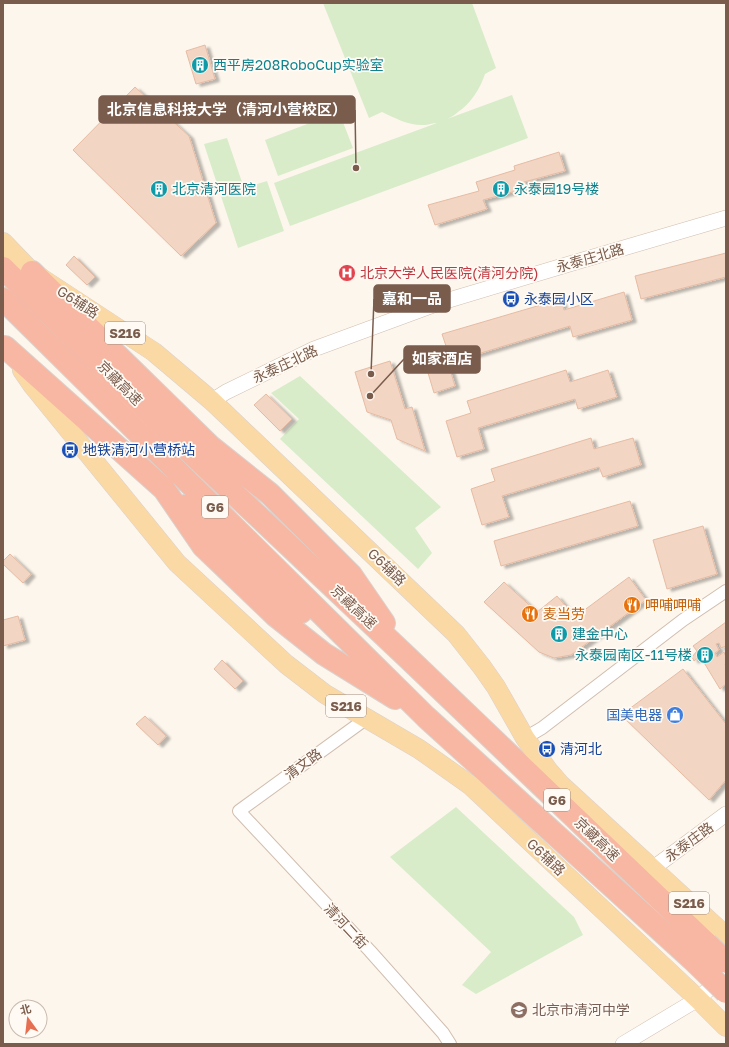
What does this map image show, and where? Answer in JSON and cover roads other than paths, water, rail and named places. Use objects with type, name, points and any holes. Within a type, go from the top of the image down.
[{"type":"highway","name":"京藏高速","points":[[3,268],[172,436],[407,657],[717,940]]},
{"type":"highway","points":[[32,272],[211,446],[270,494],[351,575],[407,657]]},
{"type":"highway","name":"京藏高速","points":[[3,299],[426,716],[691,958],[726,992]]},
{"type":"highway","points":[[4,346],[164,489],[206,524],[298,610],[354,646]]},
{"type":"highway","points":[[164,489],[203,546],[276,616],[324,654],[426,716]]},
{"type":"highway","name":"G6","points":[[717,940],[726,962]]},
{"type":"main road","name":"G6辅路","points":[[3,242],[32,272],[154,352],[212,401],[456,634],[482,666],[496,687],[525,738],[561,786],[652,869],[717,940]]},
{"type":"main road","name":"G6辅路","points":[[4,346],[33,386],[177,563],[286,664],[325,694],[419,749],[470,785],[726,1027]]},
{"type":"street","name":"永泰庄北路","points":[[212,401],[226,392],[314,349],[439,303],[726,218]]},
{"type":"street","points":[[525,738],[542,728],[683,620],[726,591]]},
{"type":"street","name":"清文路","points":[[239,811],[367,718]]},
{"type":"street","name":"清河二街","points":[[239,811],[370,951],[443,1033],[450,1044]]},
{"type":"street","name":"永泰庄路","points":[[652,869],[726,814]]},
{"type":"street","points":[[697,999],[726,957]]},
{"type":"street","points":[[623,1044],[697,999],[726,973]]},
{"type":"street","points":[[636,1044],[726,977]]},
{"type":"place","name":"西平房208RoboCup实验室","points":[[200,65]]},
{"type":"place","name":"北京信息科技大学（清河小营校区）","points":[[356,168]]},
{"type":"place","name":"北京清河医院","points":[[159,189]]},
{"type":"place","name":"永泰园19号楼","points":[[501,189]]},
{"type":"place","name":"北京大学人民医院(清河分院)","points":[[347,273]]},
{"type":"place","name":"永泰园小区","points":[[511,299]]},
{"type":"place","name":"嘉和一品","points":[[371,374]]},
{"type":"place","name":"如家酒店","points":[[370,396]]},
{"type":"place","name":"地铁清河小营桥站","points":[[70,450]]},
{"type":"place","name":"呷哺呷哺","points":[[632,605]]},
{"type":"place","name":"麦当劳","points":[[530,614]]},
{"type":"place","name":"建金中心","points":[[559,634]]},
{"type":"place","name":"永泰园南区-11号楼","points":[[705,655]]},
{"type":"place","name":"国美电器","points":[[675,715]]},
{"type":"place","name":"清河北","points":[[547,749]]},
{"type":"place","name":"北京市清河中学","points":[[519,1010]]}]
